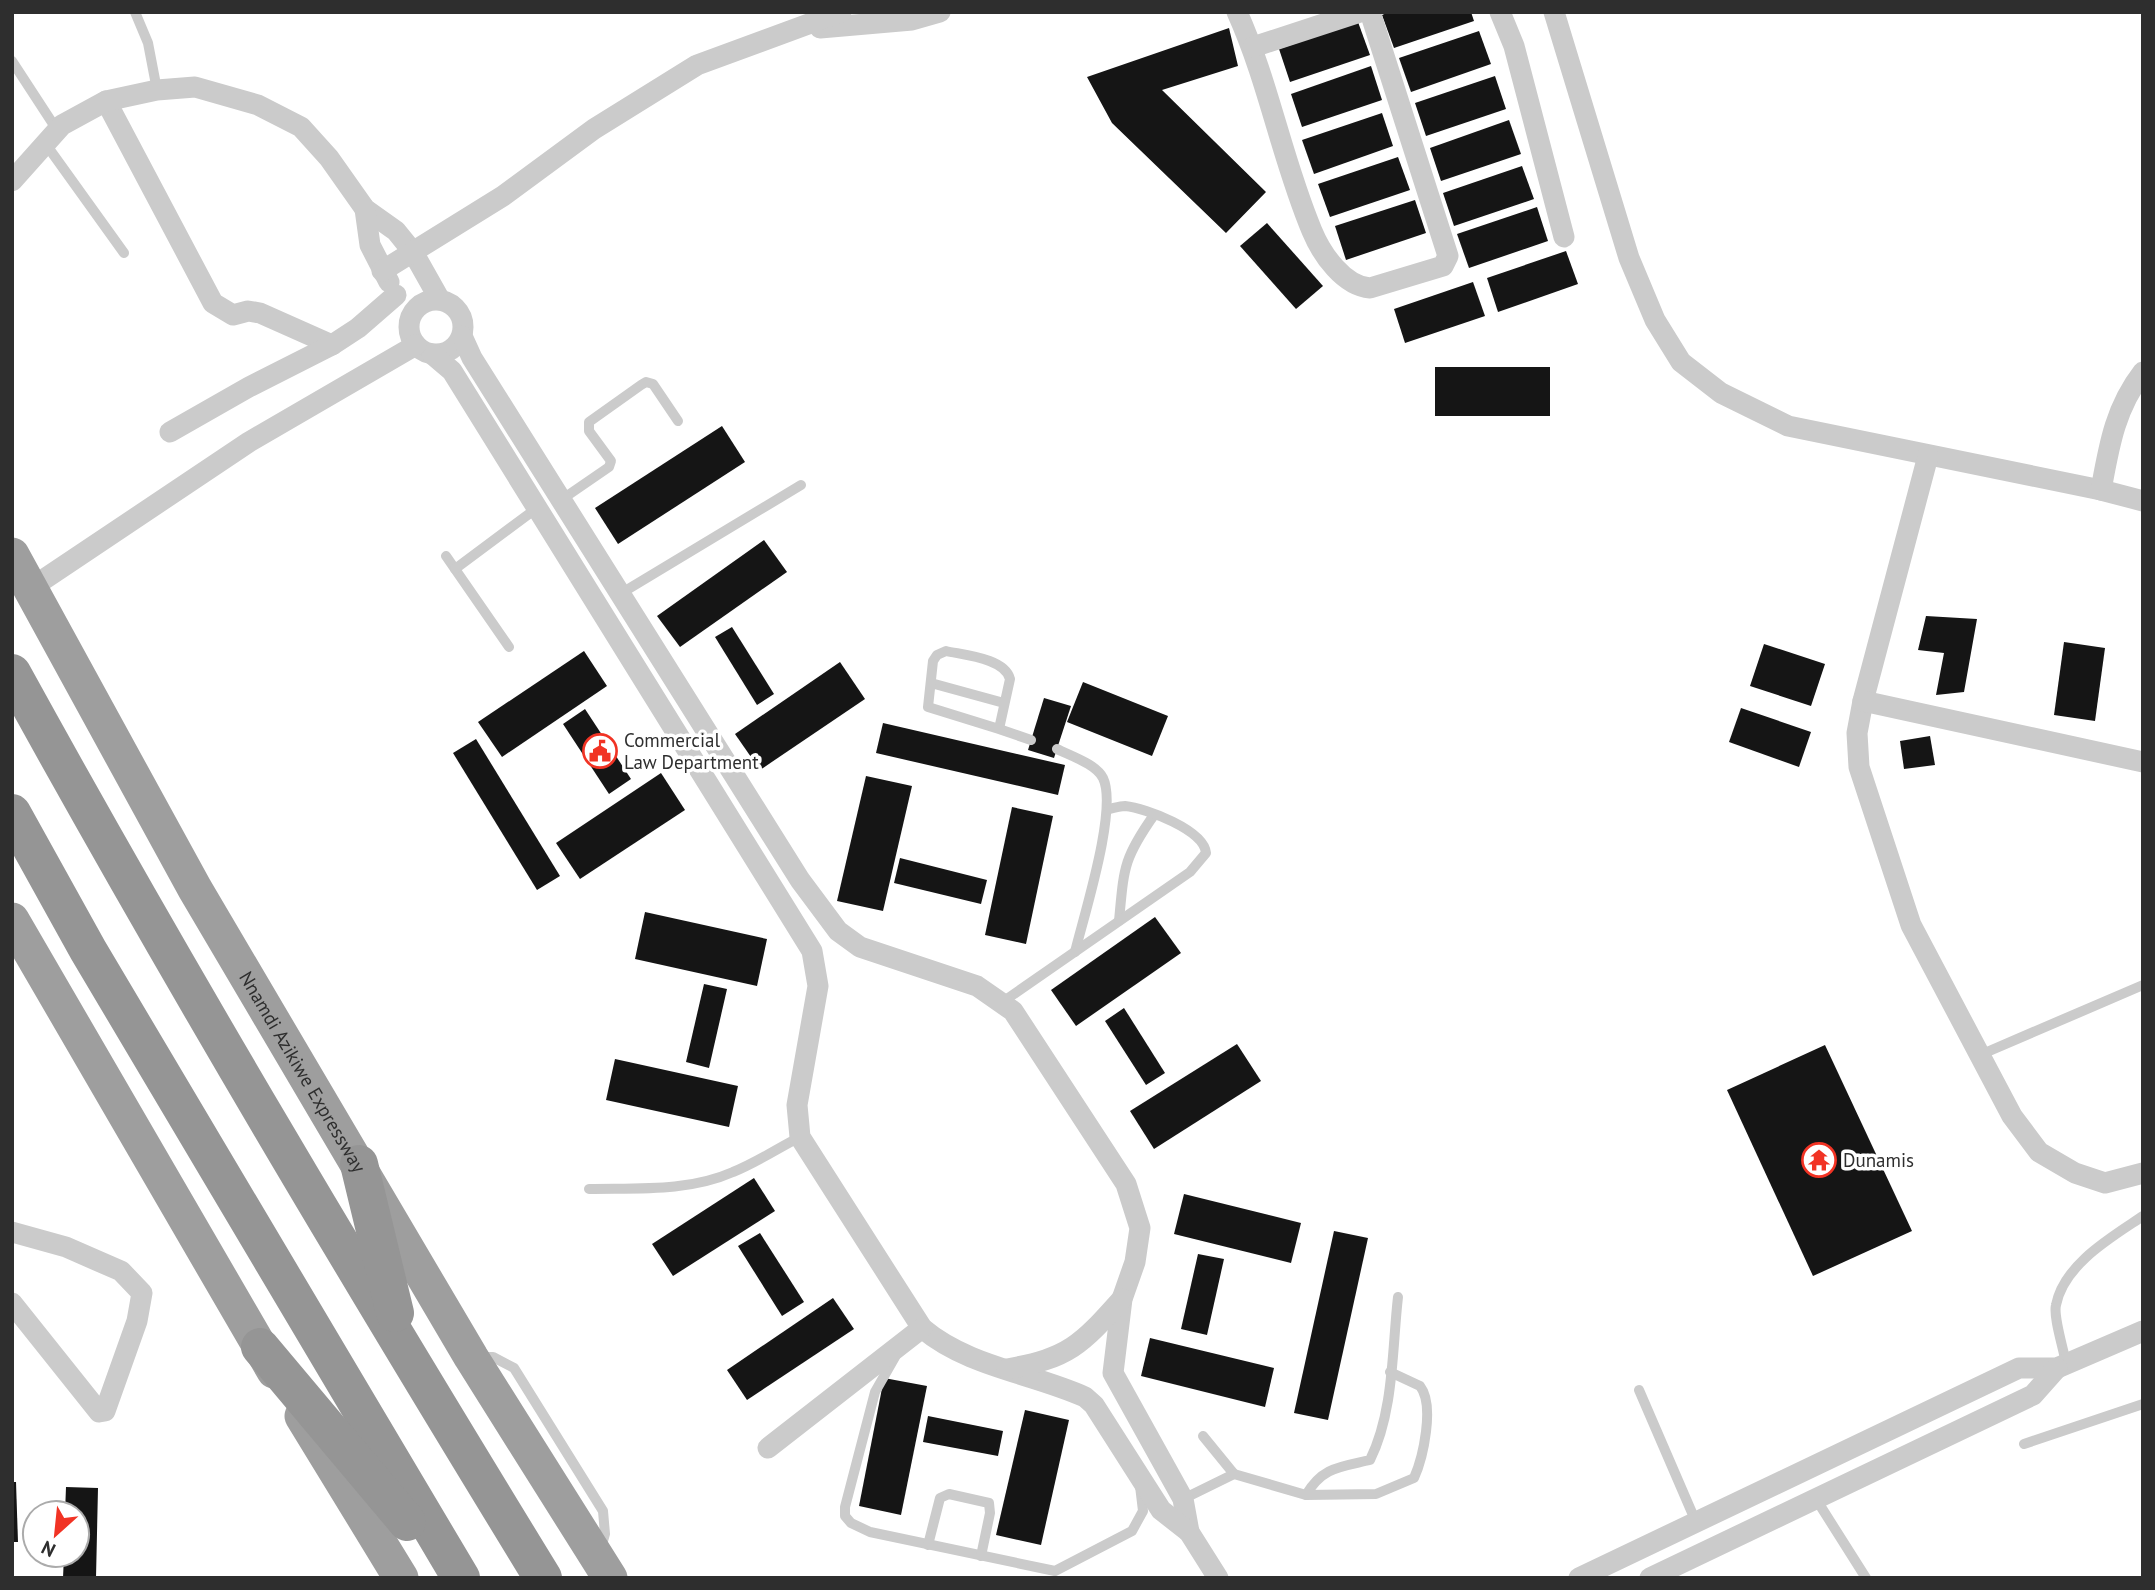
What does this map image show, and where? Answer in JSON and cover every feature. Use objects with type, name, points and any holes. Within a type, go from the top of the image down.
[{"type":"highway","name":"Nnamdi Azikiwe Expressway","points":[[12,555],[195,889],[471,1357],[604,1568]]},
{"type":"highway","points":[[12,673],[149,921],[405,1353],[543,1578]]},
{"type":"highway","points":[[12,813],[88,950],[461,1578]]},
{"type":"highway","points":[[12,920],[394,1575]]},
{"type":"highway","points":[[359,1164],[405,1353]]},
{"type":"highway","points":[[260,1347],[454,1578]]},
{"type":"street","points":[[382,271],[503,196],[594,129],[697,65],[797,31],[841,12]]},
{"type":"street","points":[[797,31],[912,20],[940,12]]},
{"type":"street","points":[[1237,12],[1253,47],[1312,233],[1347,281],[1359,287],[1370,288],[1443,266],[1448,256],[1370,12]]},
{"type":"street","points":[[1253,47],[1360,12]]},
{"type":"street","points":[[1500,12],[1514,46],[1564,237]]},
{"type":"street","points":[[1554,12],[1629,258],[1655,320],[1681,362],[1721,393],[1788,426],[2143,500]]},
{"type":"street","points":[[12,181],[51,136],[106,101],[157,90],[195,87],[258,105],[301,127],[329,158],[365,209],[396,231],[412,252],[440,300]]},
{"type":"street","points":[[106,101],[213,303],[233,315],[248,311],[260,313],[332,345]]},
{"type":"street","points":[[365,209],[370,246],[410,318],[411,336],[452,372],[812,951],[818,986],[800,1079],[797,1105],[800,1137],[922,1328],[945,1345],[1002,1370],[1084,1397],[1094,1405],[1161,1510],[1189,1532],[1218,1578]]},
{"type":"street","points":[[170,432],[332,345],[358,328],[396,295]]},
{"type":"street","points":[[410,318],[422,303],[440,300],[450,302],[462,317],[463,336],[472,358],[800,880],[838,931],[860,947],[977,986],[1013,1011],[1126,1184],[1140,1228],[1135,1262],[1122,1299],[1113,1373],[1183,1499],[1189,1532]]},
{"type":"street","points":[[30,588],[249,442],[424,349],[450,350],[463,336]]},
{"type":"street","points":[[452,372],[472,358]]},
{"type":"street","points":[[2101,490],[2112,427],[2129,391],[2143,372]]},
{"type":"street","points":[[1928,456],[1863,701],[1857,733],[1859,767],[1881,841],[1911,925],[2012,1116],[2039,1152],[2075,1173],[2105,1183],[2141,1179]]},
{"type":"street","points":[[1863,701],[2143,762]]},
{"type":"street","points":[[12,1232],[66,1247],[121,1271],[142,1293],[138,1321],[109,1406],[100,1412],[12,1303]]},
{"type":"street","points":[[1002,1370],[1049,1362],[1088,1338],[1122,1299]]},
{"type":"street","points":[[768,1448],[922,1328]]},
{"type":"street","points":[[1579,1578],[2019,1368],[2061,1366],[2143,1331]]},
{"type":"street","points":[[1650,1578],[2033,1395],[2061,1366]]},
{"type":"street","points":[[1870,1439],[1882,1466]]},
{"type":"lane","points":[[135,12],[148,43],[157,90]]},
{"type":"lane","points":[[12,61],[51,136],[124,253]]},
{"type":"lane","points":[[561,500],[609,467],[611,461],[589,431],[589,422],[646,382],[653,384],[678,421]]},
{"type":"lane","points":[[620,594],[801,485]]},
{"type":"lane","points":[[455,569],[537,508]]},
{"type":"lane","points":[[446,556],[509,647]]},
{"type":"lane","points":[[999,729],[1008,672],[1001,666],[946,650],[937,655],[930,683],[928,706],[932,710],[1031,740]]},
{"type":"lane","points":[[930,683],[1004,703]]},
{"type":"lane","points":[[1057,750],[1093,768],[1102,777],[1109,809],[1075,952]]},
{"type":"lane","points":[[1001,1003],[1190,872],[1206,853],[1202,842],[1187,830],[1154,814],[1123,806],[1109,809]]},
{"type":"lane","points":[[1119,921],[1125,863],[1131,847],[1154,814]]},
{"type":"lane","points":[[1980,1055],[2143,985]]},
{"type":"lane","points":[[589,1189],[681,1186],[709,1181],[735,1172],[800,1137]]},
{"type":"lane","points":[[2061,1366],[2055,1306],[2071,1275],[2091,1251],[2143,1216]]},
{"type":"lane","points":[[1306,1495],[1316,1478],[1323,1473],[1370,1460],[1386,1404],[1398,1297]]},
{"type":"lane","points":[[904,1342],[874,1392],[845,1516],[851,1523],[870,1532],[1055,1571],[1124,1538],[1132,1531],[1143,1511],[1138,1473]]},
{"type":"lane","points":[[1203,1436],[1234,1474],[1306,1495],[1376,1494],[1414,1478],[1421,1462],[1428,1404],[1420,1386],[1390,1372]]},
{"type":"lane","points":[[1639,1390],[1696,1522]]},
{"type":"lane","points":[[2024,1444],[2143,1404]]},
{"type":"lane","points":[[1161,1510],[1234,1474]]},
{"type":"lane","points":[[928,1545],[940,1499],[949,1493],[989,1503],[991,1508],[981,1556]]},
{"type":"lane","points":[[1815,1499],[1866,1578]]},
{"type":"building","points":[[1389,12],[1471,12],[1474,21],[1394,48],[1382,15]]},
{"type":"building","points":[[1358,22],[1370,55],[1290,82],[1279,49]]},
{"type":"building","points":[[1229,28],[1238,66],[1162,90],[1266,192],[1226,233],[1112,123],[1087,77]]},
{"type":"building","points":[[1479,31],[1491,64],[1411,92],[1399,58]]},
{"type":"building","points":[[1371,66],[1382,100],[1302,127],[1291,94]]},
{"type":"building","points":[[1495,76],[1506,109],[1426,136],[1415,103]]},
{"type":"building","points":[[1382,113],[1393,146],[1314,174],[1302,140]]},
{"type":"building","points":[[1509,120],[1521,154],[1441,181],[1430,148]]},
{"type":"building","points":[[1398,157],[1410,190],[1330,217],[1318,184]]},
{"type":"building","points":[[1522,166],[1534,199],[1454,226],[1443,193]]},
{"type":"building","points":[[1415,200],[1426,233],[1346,260],[1335,226]]},
{"type":"building","points":[[1537,207],[1548,241],[1469,268],[1457,234]]},
{"type":"building","points":[[1267,223],[1323,286],[1296,309],[1240,246]]},
{"type":"building","points":[[1566,251],[1578,284],[1498,312],[1487,278]]},
{"type":"building","points":[[1473,282],[1485,316],[1405,343],[1394,309]]},
{"type":"building","points":[[1435,367],[1550,367],[1550,416],[1435,416]]},
{"type":"building","points":[[722,426],[745,462],[618,544],[595,508]]},
{"type":"building","points":[[764,540],[787,572],[680,647],[657,616]]},
{"type":"building","points":[[1926,616],[1977,619],[1964,692],[1936,695],[1944,653],[1918,650]]},
{"type":"building","points":[[732,627],[774,694],[757,705],[715,637]]},
{"type":"building","points":[[2064,642],[2105,648],[2095,721],[2054,715]]},
{"type":"building","points":[[1764,644],[1825,664],[1811,706],[1750,686]]},
{"type":"building","points":[[584,651],[607,686],[502,757],[478,722]]},
{"type":"building","points":[[840,662],[865,699],[760,770],[735,734]]},
{"type":"building","points":[[1083,682],[1168,716],[1152,756],[1067,722]]},
{"type":"building","points":[[1044,698],[1071,706],[1054,758],[1028,750]]},
{"type":"building","points":[[1741,708],[1811,732],[1799,767],[1729,742]]},
{"type":"building","points":[[585,709],[631,779],[609,794],[563,724]]},
{"type":"building","points":[[883,723],[1065,765],[1058,795],[876,753]]},
{"type":"building","points":[[1930,736],[1935,765],[1904,769],[1900,741]]},
{"type":"building","points":[[476,739],[560,876],[537,890],[453,753]]},
{"type":"building","points":[[661,773],[685,810],[580,879],[556,843]]},
{"type":"building","points":[[866,776],[912,786],[883,911],[837,901]]},
{"type":"building","points":[[1012,807],[1053,816],[1026,944],[985,935]]},
{"type":"building","points":[[900,858],[987,880],[981,904],[894,883]]},
{"type":"building","points":[[645,912],[767,939],[757,986],[635,959]]},
{"type":"building","points":[[1155,917],[1181,953],[1076,1026],[1051,990]]},
{"type":"building","points":[[704,984],[727,989],[709,1068],[686,1062]]},
{"type":"building","points":[[1124,1008],[1165,1073],[1146,1085],[1105,1021]]},
{"type":"building","points":[[1237,1044],[1261,1081],[1154,1149],[1130,1111]]},
{"type":"building","name":"Dunamis","points":[[1825,1045],[1912,1231],[1813,1276],[1727,1090]]},
{"type":"building","points":[[615,1059],[738,1086],[729,1127],[606,1100]]},
{"type":"building","points":[[754,1178],[775,1211],[673,1276],[652,1244]]},
{"type":"building","points":[[1184,1194],[1301,1223],[1291,1263],[1174,1234]]},
{"type":"building","points":[[1334,1231],[1368,1238],[1328,1420],[1294,1413]]},
{"type":"building","points":[[760,1233],[804,1302],[782,1316],[738,1246]]},
{"type":"building","points":[[1198,1254],[1224,1259],[1207,1335],[1181,1329]]},
{"type":"building","points":[[833,1298],[854,1329],[747,1400],[727,1370]]},
{"type":"building","points":[[1150,1338],[1274,1368],[1265,1407],[1141,1376]]},
{"type":"building","points":[[884,1378],[927,1386],[901,1515],[859,1506]]},
{"type":"building","points":[[1025,1410],[1069,1420],[1041,1545],[996,1535]]},
{"type":"building","points":[[928,1416],[1003,1431],[998,1456],[923,1442]]},
{"type":"building","points":[[12,1482],[16,1482],[18,1542],[12,1542]]},
{"type":"building","points":[[66,1487],[98,1488],[96,1578],[63,1578],[63,1569],[91,1569],[91,1499],[66,1499]]},
{"type":"place","name":"Commercial Law Department","points":[[600,751]]},
{"type":"place","name":"Dunamis","points":[[1819,1160]]}]
